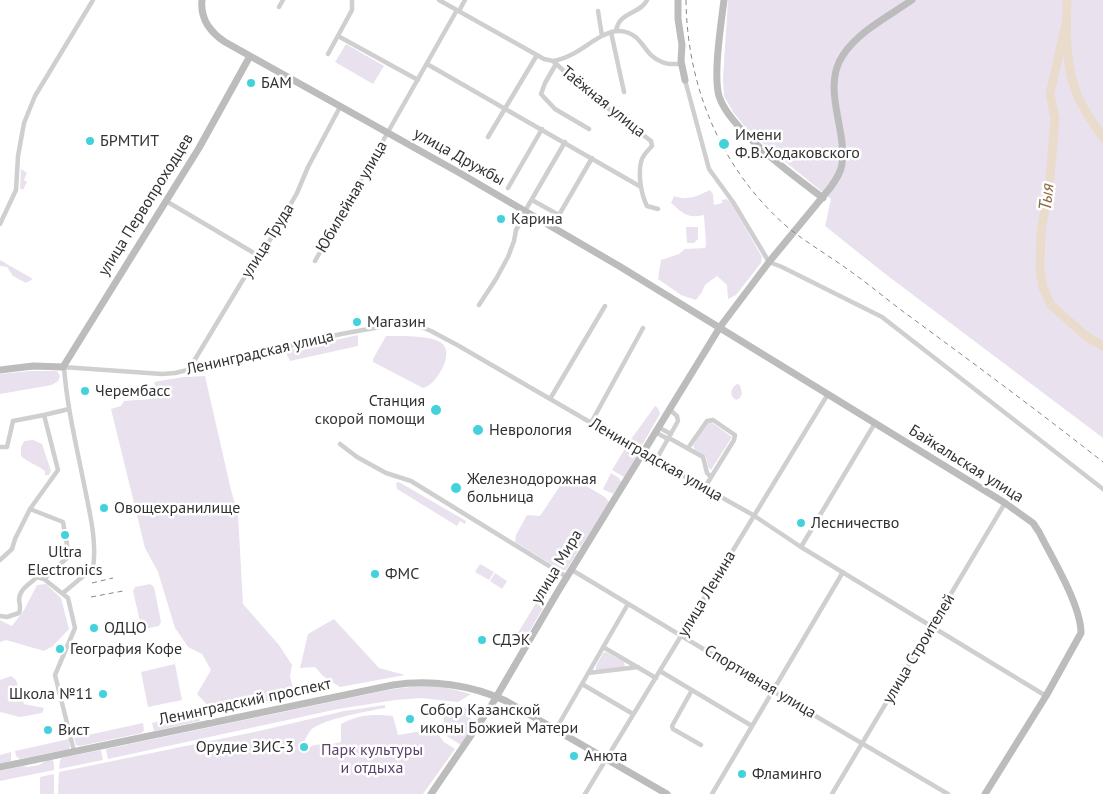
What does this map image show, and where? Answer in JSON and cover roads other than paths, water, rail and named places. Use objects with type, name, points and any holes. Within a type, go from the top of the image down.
[{"type":"street","points":[[0,224],[16,190],[18,156],[24,123],[31,105],[94,0]]},
{"type":"street","name":"улица Дружбы","points":[[202,0],[204,19],[210,30],[225,42],[526,212],[720,327]]},
{"type":"street","points":[[279,7],[283,0]]},
{"type":"street","points":[[328,54],[352,10],[352,0]]},
{"type":"street","name":"Таёжная улица","points":[[439,0],[536,55],[555,62],[588,93],[650,140],[652,146],[640,162],[641,187],[647,206],[658,209]]},
{"type":"street","name":"Юбилейная улица","points":[[315,261],[465,0]]},
{"type":"street","points":[[624,92],[614,32],[626,15],[644,6],[647,0]]},
{"type":"street","points":[[678,0],[678,19],[682,45],[681,64],[709,169],[734,202],[769,262],[882,317],[1103,489]]},
{"type":"street","points":[[724,0],[717,87],[723,105],[750,138],[823,198]]},
{"type":"street","name":"улица Мира","points":[[431,794],[496,697],[720,327],[769,262],[823,198],[836,178],[842,164],[842,148],[834,89],[835,73],[838,64],[853,43],[912,0]]},
{"type":"street","points":[[598,12],[602,36]]},
{"type":"street","points":[[589,129],[555,109],[540,94],[555,62],[572,55],[602,36],[614,32],[626,32],[636,36],[652,56],[662,63],[681,64]]},
{"type":"street","points":[[338,36],[418,80]]},
{"type":"street","points":[[488,136],[536,55]]},
{"type":"street","name":"улица Первопроходцев","points":[[63,367],[198,148],[250,56]]},
{"type":"street","points":[[427,64],[641,187]]},
{"type":"street","name":"улица Труда","points":[[188,371],[272,237],[294,198],[340,106]]},
{"type":"street","points":[[508,188],[542,129]]},
{"type":"street","points":[[479,305],[496,279],[508,256],[516,230],[565,142]]},
{"type":"street","points":[[532,200],[559,215],[592,158]]},
{"type":"street","points":[[166,201],[259,256]]},
{"type":"street","points":[[550,399],[605,306]]},
{"type":"street","name":"Ленинградская улица","points":[[63,367],[162,374],[188,371],[272,349],[360,330],[397,324],[414,324],[431,330],[753,515],[801,547],[1046,696]]},
{"type":"street","name":"Байкальская улица","points":[[720,327],[1005,503],[1033,522],[1039,532],[1069,593],[1081,624],[1081,633],[1078,642],[1046,696],[985,794]]},
{"type":"street","points":[[591,423],[643,328]]},
{"type":"street","points":[[0,370],[32,366],[63,367],[96,553],[93,568],[64,593]]},
{"type":"street","name":"улица Ленина","points":[[585,794],[828,394]]},
{"type":"street","points":[[0,447],[7,446],[13,421],[69,409]]},
{"type":"street","points":[[656,460],[677,424],[678,418],[669,409]]},
{"type":"street","points":[[0,560],[12,550],[15,539],[30,509],[58,470],[44,415]]},
{"type":"street","points":[[688,448],[706,420],[713,420],[734,434],[735,439],[705,487]]},
{"type":"street","points":[[801,547],[875,423]]},
{"type":"street","points":[[657,430],[703,457],[707,473],[711,476]]},
{"type":"street","points":[[340,444],[357,457],[386,473],[411,481],[567,578]]},
{"type":"street","name":"улица Строителей","points":[[832,794],[1005,503]]},
{"type":"street","points":[[30,509],[63,522],[69,556],[44,579]]},
{"type":"street","name":"Спортивная улица","points":[[572,570],[948,794]]},
{"type":"street","points":[[712,794],[843,572]]},
{"type":"street","points":[[0,616],[7,618],[18,613],[21,590],[37,577],[44,579],[68,598],[75,628],[55,675],[74,751]]},
{"type":"street","points":[[556,729],[628,604]]},
{"type":"street","points":[[603,647],[656,678]]},
{"type":"street","points":[[588,672],[638,667]]},
{"type":"street","points":[[660,671],[752,726]]},
{"type":"street","name":"Ленинградский проспект","points":[[0,767],[410,682],[442,684],[496,697],[527,712],[667,794]]},
{"type":"street","points":[[582,684],[633,714]]},
{"type":"street","points":[[692,690],[672,726],[701,745]]},
{"type":"waterway","name":"Тыя","points":[[1067,0],[1069,63],[1074,87],[1081,104],[1103,138]]},
{"type":"waterway","name":"Тыя","points":[[1066,23],[1050,94],[1055,119],[1050,178],[1041,232],[1040,268],[1043,288],[1051,305],[1086,336],[1103,346]]},
{"type":"railway","points":[[686,0],[688,32],[701,94],[725,151],[742,177],[762,202],[785,225],[863,280],[1103,462]]},
{"type":"railway","points":[[92,583],[113,578]]},
{"type":"railway","points":[[91,597],[123,591]]},
{"type":"place","name":"БАМ","points":[[251,83]]},
{"type":"place","name":"БРМТИТ","points":[[90,141]]},
{"type":"place","name":"Имени Ф.В.Ходаковского","points":[[724,144]]},
{"type":"place","name":"Карина","points":[[501,219]]},
{"type":"place","name":"Магазин","points":[[357,322]]},
{"type":"place","name":"Черембасс","points":[[85,391]]},
{"type":"place","name":"Станция скорой помощи","points":[[436,410]]},
{"type":"place","name":"Неврология","points":[[478,430]]},
{"type":"place","name":"Железнодорожная больница","points":[[456,488]]},
{"type":"place","name":"Овощехранилище","points":[[104,508]]},
{"type":"place","name":"Лесничество","points":[[801,523]]},
{"type":"place","name":"Ultra Electronics","points":[[65,535]]},
{"type":"place","name":"ФМС","points":[[375,574]]},
{"type":"place","name":"ОДЦО","points":[[94,628]]},
{"type":"place","name":"СДЭК","points":[[482,640]]},
{"type":"place","name":"География Кофе","points":[[60,649]]},
{"type":"place","name":"Школа №11","points":[[103,694]]},
{"type":"place","name":"Собор Казанской иконы Божией Матери","points":[[410,719]]},
{"type":"place","name":"Вист","points":[[48,730]]},
{"type":"place","name":"Орудие ЗИС-3","points":[[304,747]]},
{"type":"place","name":"Анюта","points":[[574,756]]},
{"type":"place","name":"Фламинго","points":[[742,774]]},
{"type":"park label","name":"Парк культуры и отдыха","points":[[372,759]]}]
